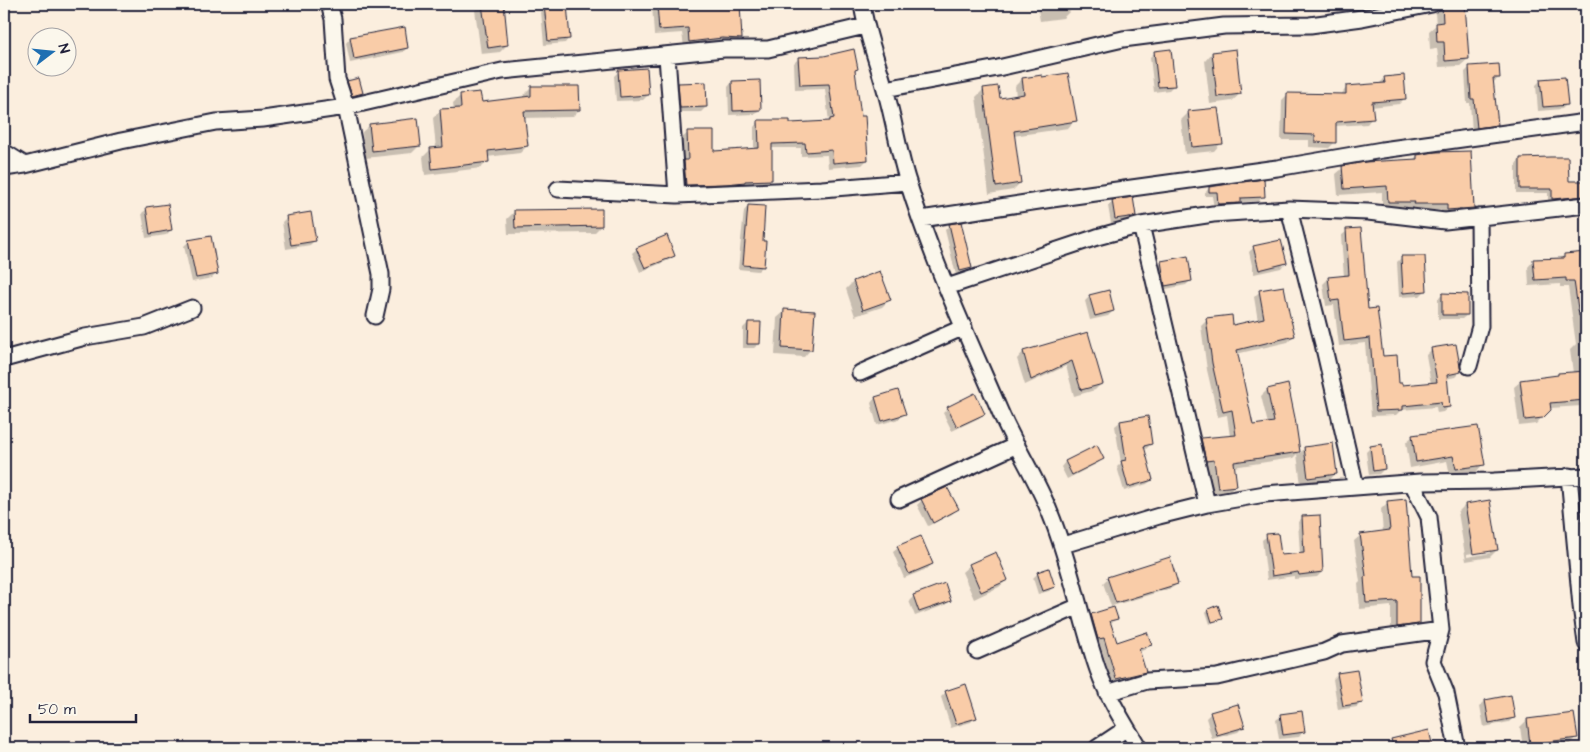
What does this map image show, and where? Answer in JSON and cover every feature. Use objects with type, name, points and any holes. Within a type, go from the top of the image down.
[{"type":"street","points":[[328,4],[333,19],[337,79],[346,107],[381,274],[381,289],[374,316]]},
{"type":"street","points":[[862,4],[865,26],[885,89],[908,182],[921,219],[947,287],[1000,412],[1033,475],[1063,546],[1086,634],[1107,692],[1139,748]]},
{"type":"street","points":[[885,89],[998,68],[1122,39],[1224,26],[1310,25],[1362,18],[1432,4]]},
{"type":"street","points":[[4,168],[25,165],[121,141],[216,122],[263,119],[346,107],[502,71],[724,49],[768,49],[865,26]]},
{"type":"street","points":[[667,56],[677,195]]},
{"type":"street","points":[[921,219],[1277,168],[1382,150],[1586,122]]},
{"type":"street","points":[[4,152],[25,165]]},
{"type":"street","points":[[558,189],[677,195],[813,189],[908,182]]},
{"type":"street","points":[[947,287],[1097,237],[1141,225],[1213,214],[1289,209],[1368,212],[1444,221],[1586,206]]},
{"type":"street","points":[[1289,209],[1356,487]]},
{"type":"street","points":[[1469,366],[1480,326],[1479,217]]},
{"type":"street","points":[[1141,225],[1207,504]]},
{"type":"street","points":[[4,359],[86,338],[144,326],[192,308]]},
{"type":"street","points":[[860,373],[964,328]]},
{"type":"street","points":[[899,499],[1017,445]]},
{"type":"street","points":[[1569,476],[1584,608],[1586,643]]},
{"type":"street","points":[[1063,546],[1159,516],[1207,504],[1265,494],[1412,482],[1494,481],[1586,476]]},
{"type":"street","points":[[1412,482],[1429,517],[1441,630],[1433,661],[1446,693],[1457,748]]},
{"type":"street","points":[[977,651],[1079,606]]},
{"type":"street","points":[[1107,692],[1147,681],[1217,677],[1324,652],[1342,644],[1441,630]]},
{"type":"street","points":[[1097,748],[1127,728]]},
{"type":"building","points":[[482,4],[504,4],[508,45],[488,48]]},
{"type":"building","points":[[567,4],[570,39],[548,41],[544,5]]},
{"type":"building","points":[[657,4],[740,4],[742,39],[722,38],[689,42],[688,28],[659,30]]},
{"type":"building","points":[[1442,4],[1465,4],[1469,59],[1445,61],[1444,42],[1437,42],[1436,23],[1443,22]]},
{"type":"building","points":[[405,27],[408,48],[354,59],[350,37]]},
{"type":"building","points":[[854,49],[858,69],[855,70],[861,116],[865,116],[868,160],[833,163],[832,150],[806,152],[805,143],[772,144],[772,180],[686,185],[684,160],[688,160],[687,131],[714,131],[714,151],[759,148],[758,120],[790,120],[790,123],[830,121],[830,119],[834,118],[829,84],[800,85],[798,57],[824,56]]},
{"type":"building","points":[[1171,49],[1175,86],[1158,87],[1154,51]]},
{"type":"building","points":[[1236,49],[1241,94],[1217,97],[1212,52]]},
{"type":"building","points":[[1499,64],[1500,78],[1493,78],[1498,125],[1477,128],[1474,99],[1471,99],[1469,66]]},
{"type":"building","points":[[647,68],[649,95],[620,97],[618,70]]},
{"type":"building","points":[[1068,73],[1077,121],[1014,131],[1021,183],[996,187],[983,88],[998,86],[1000,98],[1024,94],[1022,78]]},
{"type":"building","points":[[1404,75],[1406,99],[1372,102],[1374,119],[1336,122],[1336,143],[1315,142],[1315,135],[1286,134],[1287,93],[1346,94],[1346,86],[1385,83],[1384,77]]},
{"type":"building","points":[[1565,77],[1568,105],[1543,107],[1540,79]]},
{"type":"building","points":[[359,78],[363,93],[352,96],[347,81]]},
{"type":"building","points":[[760,80],[761,110],[733,111],[732,81]]},
{"type":"building","points":[[706,82],[707,107],[680,108],[678,83]]},
{"type":"building","points":[[531,86],[579,86],[580,110],[524,111],[528,146],[488,151],[489,162],[432,169],[430,148],[443,147],[440,109],[461,108],[460,94],[480,92],[482,102],[531,96]]},
{"type":"building","points":[[1218,108],[1223,144],[1192,147],[1188,111]]},
{"type":"building","points":[[418,118],[421,146],[372,151],[369,124]]},
{"type":"building","points":[[1471,151],[1474,208],[1447,210],[1447,204],[1388,202],[1387,186],[1344,189],[1342,166],[1365,162],[1417,159],[1417,155],[1435,152]]},
{"type":"building","points":[[1568,157],[1569,181],[1586,181],[1586,196],[1552,199],[1552,189],[1520,189],[1520,158]]},
{"type":"building","points":[[1264,179],[1265,197],[1241,198],[1241,203],[1218,204],[1217,192],[1209,192],[1209,187]]},
{"type":"building","points":[[1133,197],[1136,216],[1115,219],[1112,200]]},
{"type":"building","points":[[168,204],[172,230],[150,234],[146,207]]},
{"type":"building","points":[[748,205],[765,206],[763,241],[766,241],[764,267],[743,265]]},
{"type":"building","points":[[602,209],[602,226],[515,228],[514,210]]},
{"type":"building","points":[[311,212],[316,241],[291,245],[286,216]]},
{"type":"building","points":[[961,222],[972,268],[960,271],[949,224]]},
{"type":"building","points":[[1361,228],[1368,309],[1377,308],[1383,356],[1397,355],[1399,383],[1402,383],[1402,385],[1437,382],[1431,348],[1456,344],[1461,372],[1447,375],[1450,407],[1442,408],[1441,402],[1403,406],[1403,410],[1376,411],[1370,338],[1344,341],[1339,300],[1331,301],[1328,277],[1349,275],[1346,229]]},
{"type":"building","points":[[667,235],[675,256],[645,268],[636,248]]},
{"type":"building","points":[[211,236],[218,274],[196,278],[188,240]]},
{"type":"building","points":[[1281,240],[1287,263],[1259,270],[1253,246]]},
{"type":"building","points":[[1586,252],[1586,316],[1579,316],[1574,281],[1566,281],[1566,278],[1535,280],[1533,259],[1564,258],[1564,254]]},
{"type":"building","points":[[1188,256],[1192,281],[1165,286],[1161,261]]},
{"type":"building","points":[[1401,256],[1425,256],[1427,291],[1403,293]]},
{"type":"building","points":[[880,271],[891,300],[863,310],[853,281]]},
{"type":"building","points":[[1284,286],[1295,336],[1237,350],[1253,425],[1274,422],[1267,389],[1288,384],[1300,452],[1234,462],[1237,486],[1218,488],[1214,460],[1206,461],[1201,438],[1236,435],[1232,410],[1223,412],[1212,363],[1206,318],[1232,315],[1233,325],[1264,318],[1259,290]]},
{"type":"building","points":[[1109,290],[1114,311],[1095,316],[1089,295]]},
{"type":"building","points":[[1442,293],[1468,294],[1468,315],[1442,315]]},
{"type":"building","points":[[784,309],[815,311],[812,350],[782,348]]},
{"type":"building","points":[[748,322],[761,322],[760,344],[747,344]]},
{"type":"building","points":[[1088,332],[1103,384],[1081,390],[1072,361],[1031,380],[1023,351]]},
{"type":"building","points":[[1586,371],[1586,400],[1550,403],[1551,410],[1543,418],[1525,420],[1520,380],[1558,375],[1558,373]]},
{"type":"building","points":[[898,390],[906,414],[882,421],[875,397]]},
{"type":"building","points":[[975,393],[985,414],[957,427],[947,407]]},
{"type":"building","points":[[1148,416],[1152,444],[1144,446],[1153,480],[1128,487],[1121,461],[1126,460],[1120,421]]},
{"type":"building","points":[[1478,426],[1485,465],[1456,469],[1453,456],[1416,462],[1412,435]]},
{"type":"building","points":[[1333,443],[1337,474],[1308,478],[1304,447]]},
{"type":"building","points":[[1382,444],[1385,469],[1373,471],[1370,446]]},
{"type":"building","points":[[1097,445],[1104,459],[1072,475],[1065,461]]},
{"type":"building","points":[[947,487],[959,509],[933,523],[921,499]]},
{"type":"building","points":[[1406,499],[1412,576],[1420,576],[1420,624],[1397,627],[1397,601],[1366,603],[1364,577],[1366,576],[1360,534],[1390,530],[1387,501]]},
{"type":"building","points":[[1490,500],[1498,550],[1473,554],[1465,504]]},
{"type":"building","points":[[1320,515],[1323,572],[1299,575],[1298,572],[1272,576],[1266,534],[1278,533],[1281,555],[1304,553],[1302,516]]},
{"type":"building","points":[[921,536],[933,564],[909,574],[897,546]]},
{"type":"building","points":[[996,552],[1008,580],[981,592],[969,564]]},
{"type":"building","points":[[1170,557],[1178,584],[1116,603],[1107,577]]},
{"type":"building","points":[[1049,568],[1055,587],[1043,591],[1037,572]]},
{"type":"building","points":[[945,583],[951,601],[919,612],[913,595]]},
{"type":"building","points":[[1218,605],[1223,619],[1212,622],[1208,609]]},
{"type":"building","points":[[1114,607],[1118,619],[1110,621],[1117,642],[1147,632],[1152,645],[1139,649],[1146,672],[1116,679],[1104,638],[1098,639],[1091,614]]},
{"type":"building","points":[[1357,670],[1363,703],[1343,706],[1337,673]]},
{"type":"building","points":[[966,684],[977,718],[956,724],[945,691]]},
{"type":"building","points":[[1511,695],[1515,718],[1489,723],[1485,700]]},
{"type":"building","points":[[1238,704],[1245,727],[1217,735],[1210,712]]},
{"type":"building","points":[[1302,711],[1305,732],[1283,735],[1280,714]]},
{"type":"building","points":[[1574,713],[1578,738],[1530,744],[1527,719]]},
{"type":"building","points":[[1429,730],[1433,748],[1394,748],[1391,739]]}]
